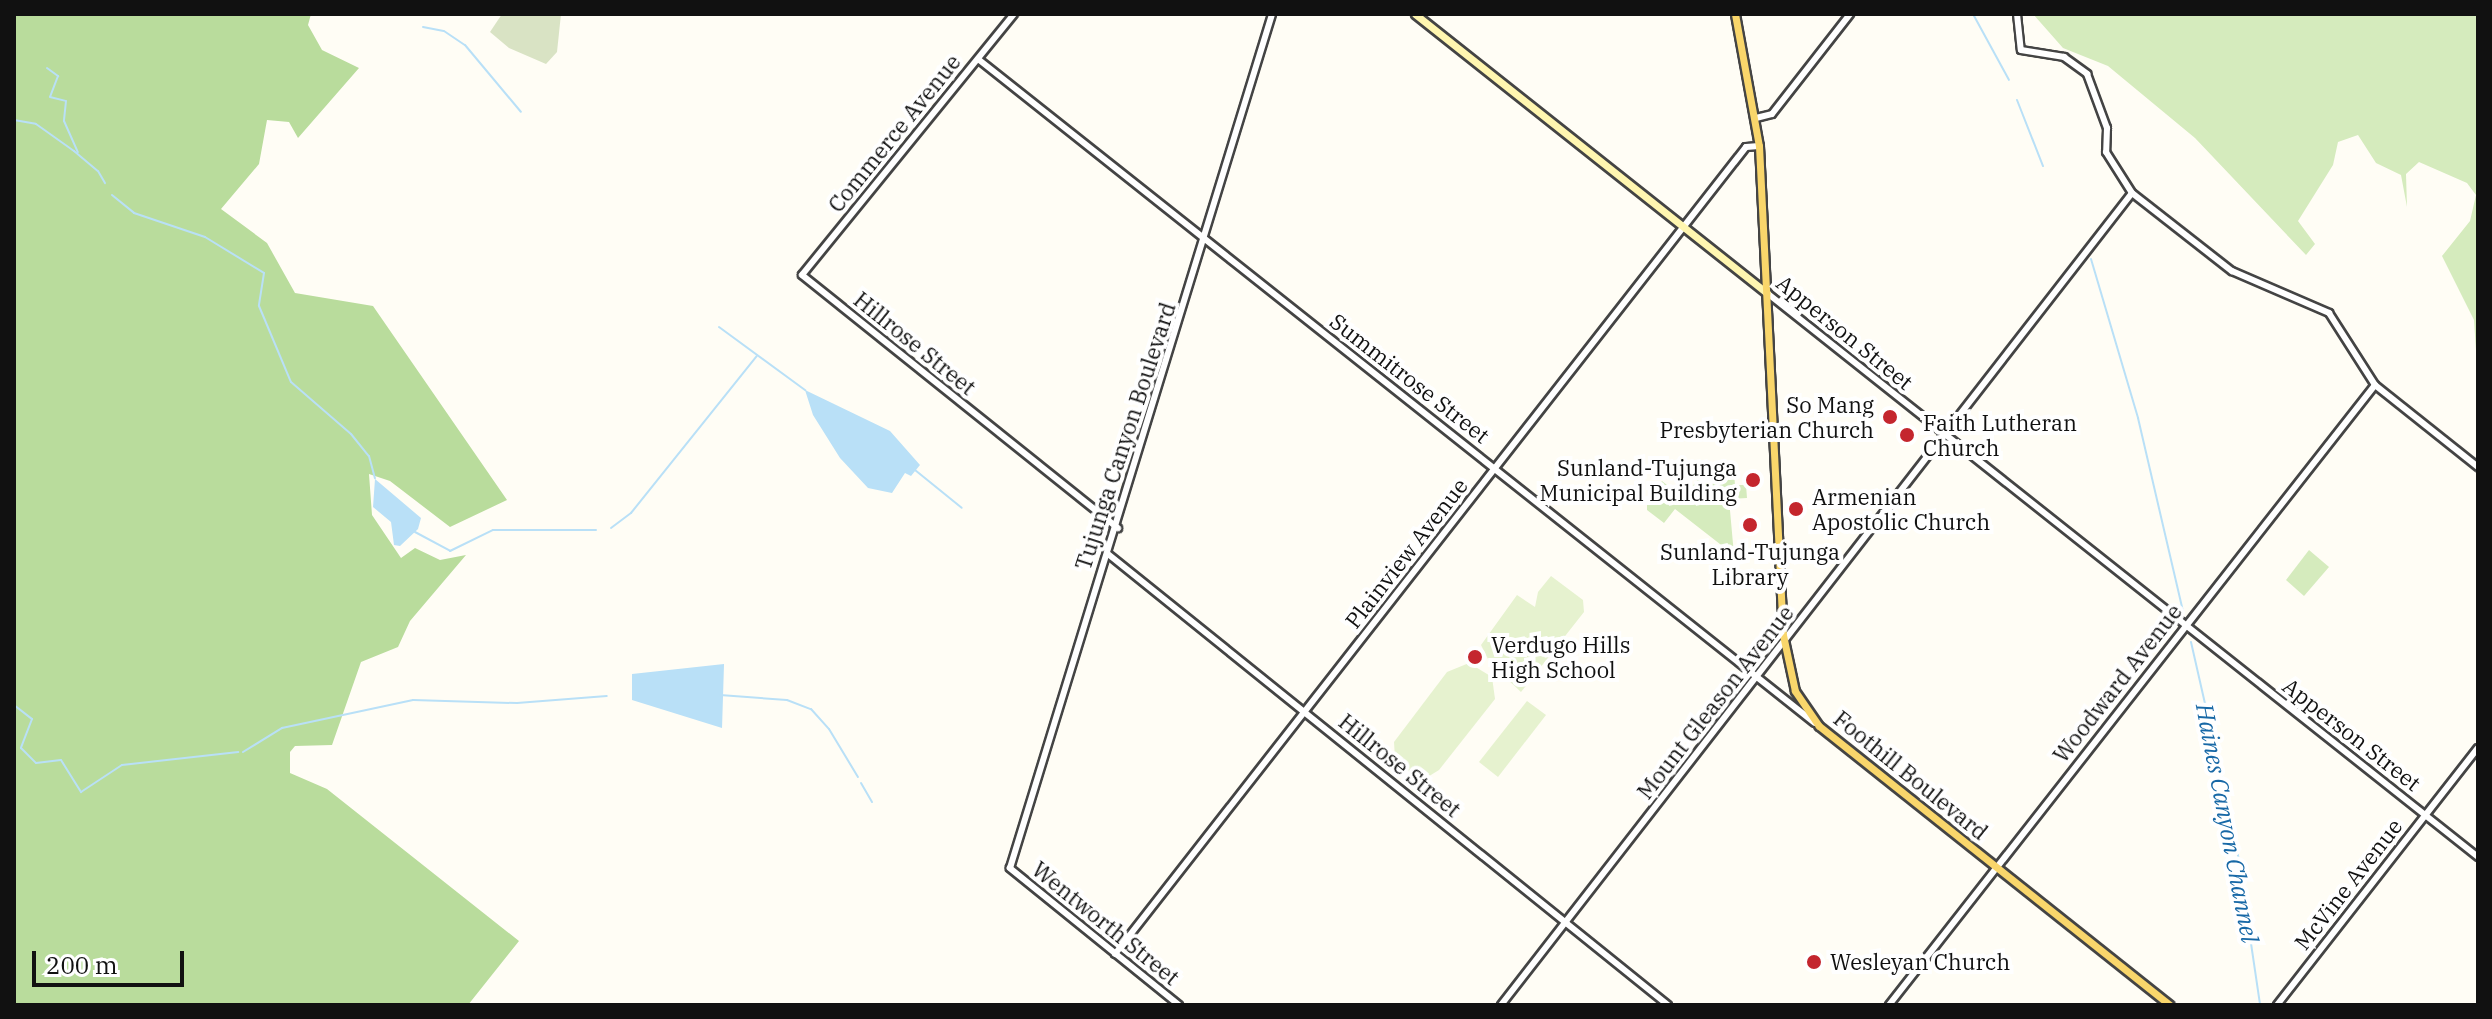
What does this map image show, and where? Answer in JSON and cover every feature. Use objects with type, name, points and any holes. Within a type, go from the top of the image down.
[{"type":"main road","name":"Apperson Street","points":[[1415,14],[1767,293]]},
{"type":"main road","name":"Foothill Boulevard","points":[[1735,14],[1759,146],[1784,642],[1795,691],[1819,726],[2170,1005]]},
{"type":"street","name":"Commerce Avenue","points":[[802,275],[1014,14]]},
{"type":"street","name":"Tujunga Canyon Boulevard","points":[[1010,868],[1118,528],[1272,14]]},
{"type":"street","points":[[1756,118],[1772,114],[1850,14]]},
{"type":"street","points":[[2017,14],[2016,40],[2021,50],[2064,57],[2087,74],[2107,128],[2106,152],[2132,193],[2232,271],[2329,313],[2375,385],[2478,467]]},
{"type":"street","name":"Summitrose Street","points":[[978,59],[1819,726]]},
{"type":"street","name":"Plainview Avenue","points":[[1115,954],[1746,147],[1759,146]]},
{"type":"street","name":"Mount Gleason Avenue","points":[[1501,1005],[2132,193]]},
{"type":"street","name":"Hillrose Street","points":[[802,275],[1118,528]]},
{"type":"street","name":"Apperson Street","points":[[1767,293],[2478,857]]},
{"type":"street","name":"Woodward Avenue","points":[[1889,1005],[2375,385]]},
{"type":"street","name":"Hillrose Street","points":[[1108,554],[1668,1005]]},
{"type":"street","name":"McVine Avenue","points":[[2277,1005],[2478,748]]},
{"type":"street","name":"Wentworth Street","points":[[1010,868],[1179,1005]]},
{"type":"green space","points":[[14,14],[311,14],[308,25],[322,50],[359,68],[298,138],[289,122],[267,120],[259,164],[221,209],[267,243],[295,293],[373,306],[507,500],[450,527],[390,481],[369,474],[372,515],[401,558],[415,548],[440,560],[466,555],[410,621],[398,647],[361,662],[332,745],[295,746],[290,752],[290,773],[327,789],[519,941],[468,1005],[14,1005]]},
{"type":"green space","points":[[502,14],[561,14],[557,52],[546,64],[509,48],[490,32]]},
{"type":"green space","points":[[2033,14],[2478,14],[2478,381],[2474,320],[2442,256],[2470,221],[2476,195],[2467,183],[2419,162],[2406,174],[2407,207],[2401,175],[2376,163],[2358,135],[2338,142],[2333,165],[2298,221],[2315,244],[2306,255],[2195,138],[2108,66],[2063,48]]},
{"type":"green space","points":[[1726,467],[1734,473],[1735,485],[1746,485],[1747,498],[1729,499],[1734,555],[1675,509],[1664,523],[1647,510],[1647,500],[1662,481],[1683,498],[1699,478],[1710,487]]},
{"type":"green space","points":[[2309,550],[2329,567],[2304,596],[2286,580]]},
{"type":"green space","points":[[1551,576],[1583,600],[1584,612],[1521,692],[1490,663],[1481,645],[1517,595],[1535,607],[1538,592]]},
{"type":"green space","points":[[1469,663],[1492,677],[1495,699],[1439,770],[1426,778],[1412,776],[1395,758],[1394,742],[1447,672]]},
{"type":"green space","points":[[1527,701],[1546,715],[1498,777],[1479,762]]},
{"type":"water","points":[[805,390],[890,431],[920,465],[911,476],[905,473],[892,493],[868,488],[840,458],[813,415]]},
{"type":"water","points":[[375,479],[421,518],[418,529],[400,546],[394,545],[391,522],[373,507]]},
{"type":"water","points":[[724,664],[722,728],[632,700],[632,674]]},
{"type":"waterway","name":"Haines Canyon Channel","points":[[1973,14],[2009,80]]},
{"type":"waterway","points":[[423,27],[444,31],[465,45],[521,112]]},
{"type":"waterway","points":[[47,68],[58,76],[50,97],[66,101],[64,121],[78,152]]},
{"type":"waterway","name":"Haines Canyon Channel","points":[[2017,100],[2043,166]]},
{"type":"waterway","points":[[14,120],[36,124],[98,171],[105,183]]},
{"type":"waterway","points":[[112,195],[134,213],[205,237],[264,273],[259,306],[291,382],[351,434],[369,456],[375,478]]},
{"type":"waterway","name":"Haines Canyon Channel","points":[[2091,259],[2138,418],[2183,611]]},
{"type":"waterway","points":[[719,327],[805,390]]},
{"type":"waterway","points":[[611,528],[631,513],[757,356]]},
{"type":"waterway","points":[[915,470],[962,508]]},
{"type":"waterway","points":[[415,532],[450,551],[493,530],[596,530]]},
{"type":"waterway","name":"Haines Canyon Channel","points":[[2191,642],[2235,835],[2260,1005]]},
{"type":"waterway","points":[[720,695],[787,700],[811,709],[829,729],[858,777]]},
{"type":"waterway","points":[[243,752],[282,728],[413,700],[517,703],[607,696]]},
{"type":"waterway","points":[[14,705],[32,719],[21,748],[36,763],[61,760],[81,792],[122,765],[238,752]]},
{"type":"waterway","points":[[861,783],[872,802]]},
{"type":"place","name":"So Mang Presbyterian Church","points":[[1890,417]]},
{"type":"place","name":"Faith Lutheran Church","points":[[1907,435]]},
{"type":"place","name":"Sunland-Tujunga Municipal Building","points":[[1753,480]]},
{"type":"place","name":"Armenian Apostolic Church","points":[[1796,509]]},
{"type":"place","name":"Sunland-Tujunga Library","points":[[1750,525]]},
{"type":"place","name":"Verdugo Hills High School","points":[[1475,657]]},
{"type":"place","name":"Wesleyan Church","points":[[1814,962]]}]
